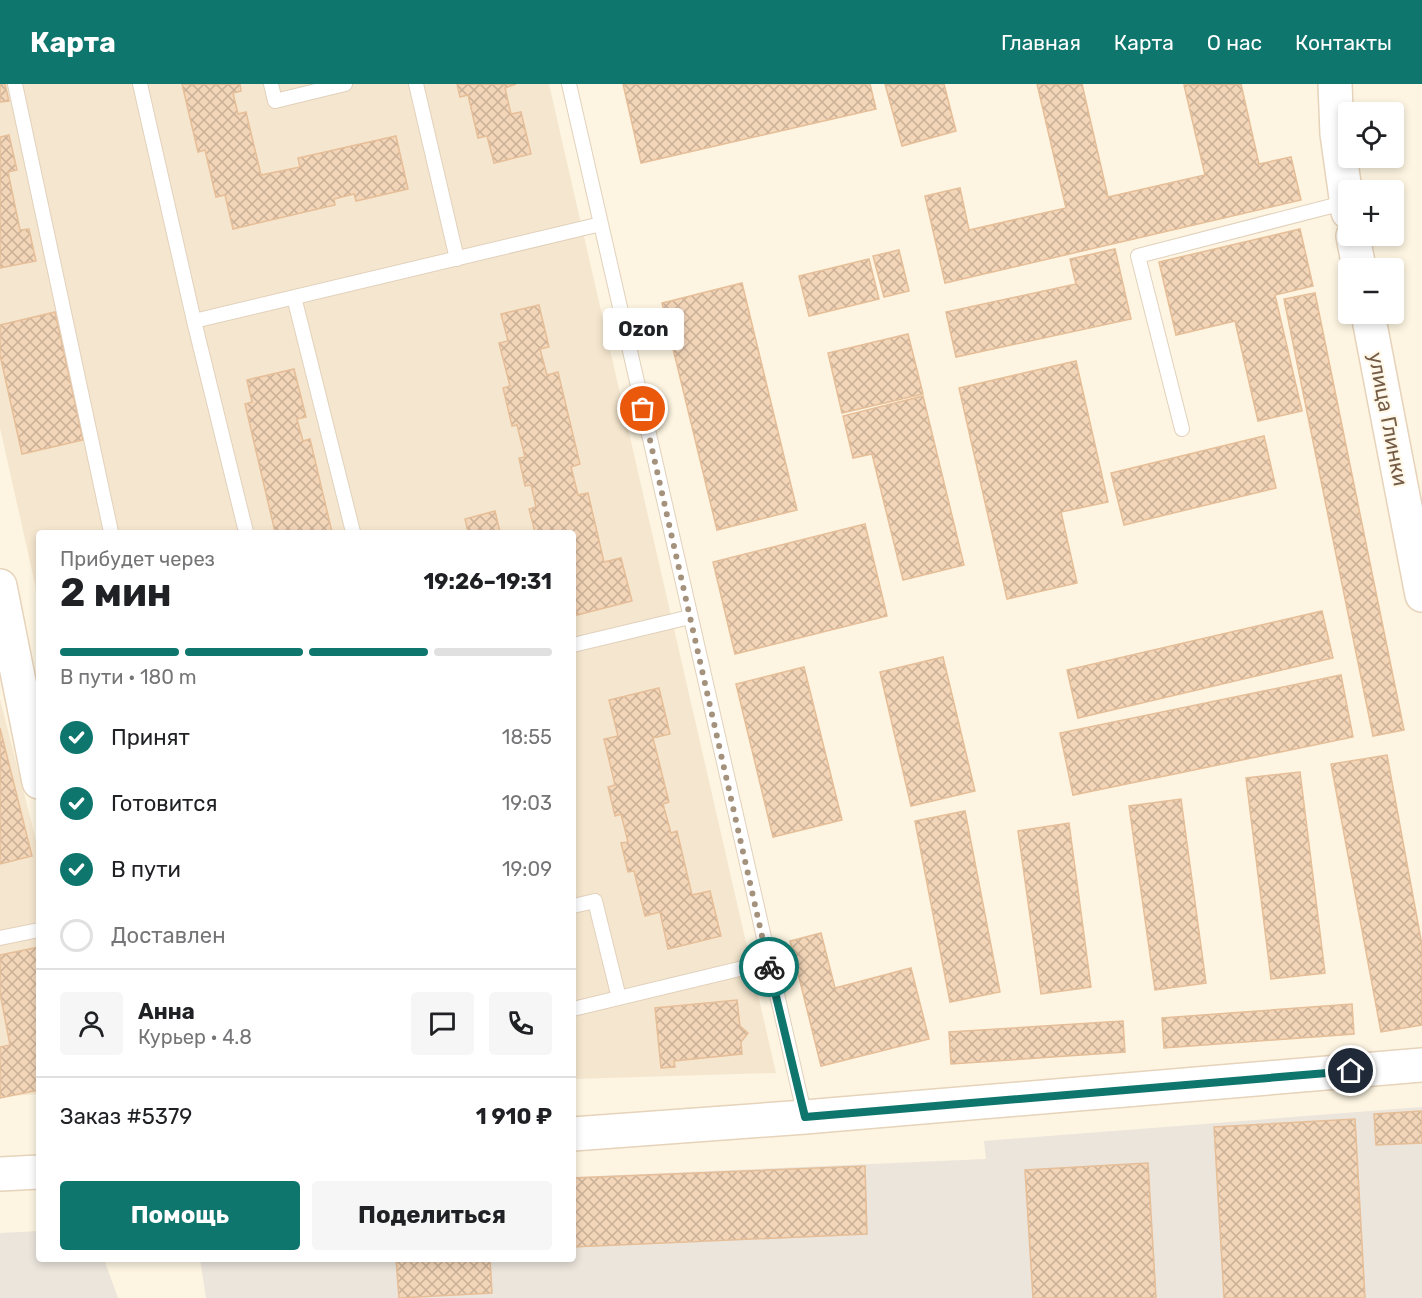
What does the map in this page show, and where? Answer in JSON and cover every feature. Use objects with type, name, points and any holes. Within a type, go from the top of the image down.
[{"type":"street","points":[[1335,84],[1337,134],[1344,180]]},
{"type":"street","name":"улица Глинки","points":[[1370,324],[1422,595]]},
{"type":"street","points":[[0,586],[36,767]]},
{"type":"street","points":[[576,1134],[805,1117],[1422,1065]]},
{"type":"street","points":[[0,1174],[36,1172]]},
{"type":"lane","points":[[15,84],[111,530]]},
{"type":"lane","points":[[140,84],[194,321],[246,530]]},
{"type":"lane","points":[[271,84],[275,101],[345,84]]},
{"type":"lane","points":[[416,84],[457,259]]},
{"type":"lane","points":[[569,84],[805,1117]]},
{"type":"lane","points":[[1182,429],[1138,256],[1338,209]]},
{"type":"lane","points":[[194,321],[601,224]]},
{"type":"lane","points":[[294,297],[352,530]]},
{"type":"lane","points":[[576,644],[690,617]]},
{"type":"lane","points":[[576,905],[595,901],[618,998]]},
{"type":"lane","points":[[0,938],[36,931]]},
{"type":"lane","points":[[576,1008],[768,962]]},
{"type":"shaded area","points":[[0,84],[549,84],[776,1073],[576,1079],[576,530],[36,530],[36,589],[0,428]]},
{"type":"shaded area","points":[[0,699],[36,840],[36,1094],[0,1097]]},
{"type":"shaded area","points":[[1422,1107],[1422,1298],[206,1298],[200,1262],[576,1262],[576,1177],[986,1159],[984,1141]]},
{"type":"shaded area","points":[[36,1231],[36,1262],[105,1262],[118,1298],[0,1298],[0,1233]]},
{"type":"building","points":[[0,84],[5,84],[9,101],[0,102]]},
{"type":"building","points":[[182,84],[240,84],[241,91],[233,93],[238,114],[246,112],[261,175],[300,167],[298,158],[396,136],[408,189],[356,201],[354,194],[334,199],[335,205],[233,229],[225,195],[216,197],[205,150],[198,152]]},
{"type":"building","points":[[457,84],[516,84],[505,88],[511,114],[521,112],[531,154],[494,163],[487,136],[478,138],[468,95],[460,97]]},
{"type":"building","points":[[623,84],[870,84],[876,109],[641,163]]},
{"type":"building","points":[[885,84],[944,84],[956,131],[902,146]]},
{"type":"building","points":[[1037,84],[1082,84],[1108,197],[1205,175],[1184,85],[1241,84],[1259,164],[1291,157],[1301,200],[945,283],[925,196],[960,188],[969,230],[1066,208]]},
{"type":"building","points":[[9,135],[17,170],[8,172],[20,230],[29,229],[36,261],[0,268],[0,137]]},
{"type":"building","points":[[1300,229],[1313,286],[1275,295],[1302,411],[1258,421],[1235,321],[1176,335],[1159,262]]},
{"type":"building","points":[[1115,249],[1131,319],[956,357],[946,312],[1076,284],[1070,259]]},
{"type":"building","points":[[899,250],[909,291],[884,297],[873,256]]},
{"type":"building","points":[[869,259],[879,299],[809,316],[799,276]]},
{"type":"building","points":[[742,283],[797,510],[717,530],[662,303]]},
{"type":"building","points":[[1315,293],[1404,730],[1373,736],[1284,299]]},
{"type":"building","points":[[539,305],[549,347],[540,349],[547,375],[558,372],[580,464],[571,467],[578,495],[588,493],[604,562],[621,558],[632,601],[577,615],[576,530],[534,530],[529,509],[536,507],[531,485],[525,486],[519,458],[525,457],[517,425],[512,426],[503,388],[510,386],[499,343],[508,341],[501,314]]},
{"type":"building","points":[[55,312],[83,440],[22,454],[0,355],[0,325]]},
{"type":"building","points":[[908,334],[923,394],[842,413],[828,353]]},
{"type":"building","points":[[1076,361],[1108,502],[1061,512],[1077,583],[1007,599],[959,388]]},
{"type":"building","points":[[294,369],[306,417],[297,419],[303,441],[310,439],[332,530],[275,530],[245,404],[252,402],[247,380]]},
{"type":"building","points":[[923,396],[964,565],[903,580],[872,454],[853,458],[843,416]]},
{"type":"building","points":[[1264,436],[1276,488],[1124,525],[1111,473]]},
{"type":"building","points":[[495,511],[500,530],[468,530],[465,519]]},
{"type":"building","points":[[865,524],[887,616],[735,654],[713,562]]},
{"type":"building","points":[[1322,611],[1333,658],[1078,718],[1067,670]]},
{"type":"building","points":[[943,657],[975,791],[911,806],[880,672]]},
{"type":"building","points":[[804,667],[842,820],[773,837],[736,684]]},
{"type":"building","points":[[1341,675],[1353,737],[1073,795],[1060,733]]},
{"type":"building","points":[[659,688],[670,734],[653,738],[669,802],[663,804],[671,833],[677,831],[692,895],[710,891],[721,936],[668,949],[660,912],[645,916],[634,871],[628,872],[621,843],[628,842],[621,814],[615,816],[608,787],[615,785],[604,739],[618,736],[609,700]]},
{"type":"building","points":[[0,728],[32,856],[0,864]]},
{"type":"building","points":[[1387,755],[1422,945],[1422,1025],[1381,1032],[1331,764]]},
{"type":"building","points":[[1300,772],[1325,973],[1271,979],[1246,778]]},
{"type":"building","points":[[1181,799],[1206,983],[1155,990],[1129,806]]},
{"type":"building","points":[[965,811],[1000,992],[950,1002],[915,821]]},
{"type":"building","points":[[1069,823],[1091,987],[1041,994],[1018,831]]},
{"type":"building","points":[[821,933],[835,988],[911,968],[929,1039],[821,1066],[790,941]]},
{"type":"building","points":[[36,948],[36,1091],[0,1098],[0,1047],[10,1045],[0,993],[0,955]]},
{"type":"building","points":[[737,1000],[740,1026],[748,1033],[741,1042],[742,1054],[674,1061],[675,1067],[661,1068],[655,1008]]},
{"type":"building","points":[[1352,1004],[1354,1034],[1164,1048],[1162,1018]]},
{"type":"building","points":[[1123,1021],[1125,1052],[951,1064],[949,1032]]},
{"type":"building","points":[[1422,1111],[1422,1143],[1376,1145],[1374,1114]]},
{"type":"building","points":[[1355,1119],[1365,1298],[1224,1298],[1214,1127]]},
{"type":"building","points":[[1148,1163],[1156,1298],[1033,1298],[1025,1170]]},
{"type":"building","points":[[865,1166],[867,1234],[576,1247],[576,1178]]},
{"type":"building","points":[[396,1262],[490,1262],[492,1293],[399,1298]]},
{"type":"way so far","points":[[643,409],[769,967]]},
{"type":"place","name":"Ozon","points":[[643,409]]},
{"type":"route","points":[[769,967],[805,1117],[1351,1071]]}]
